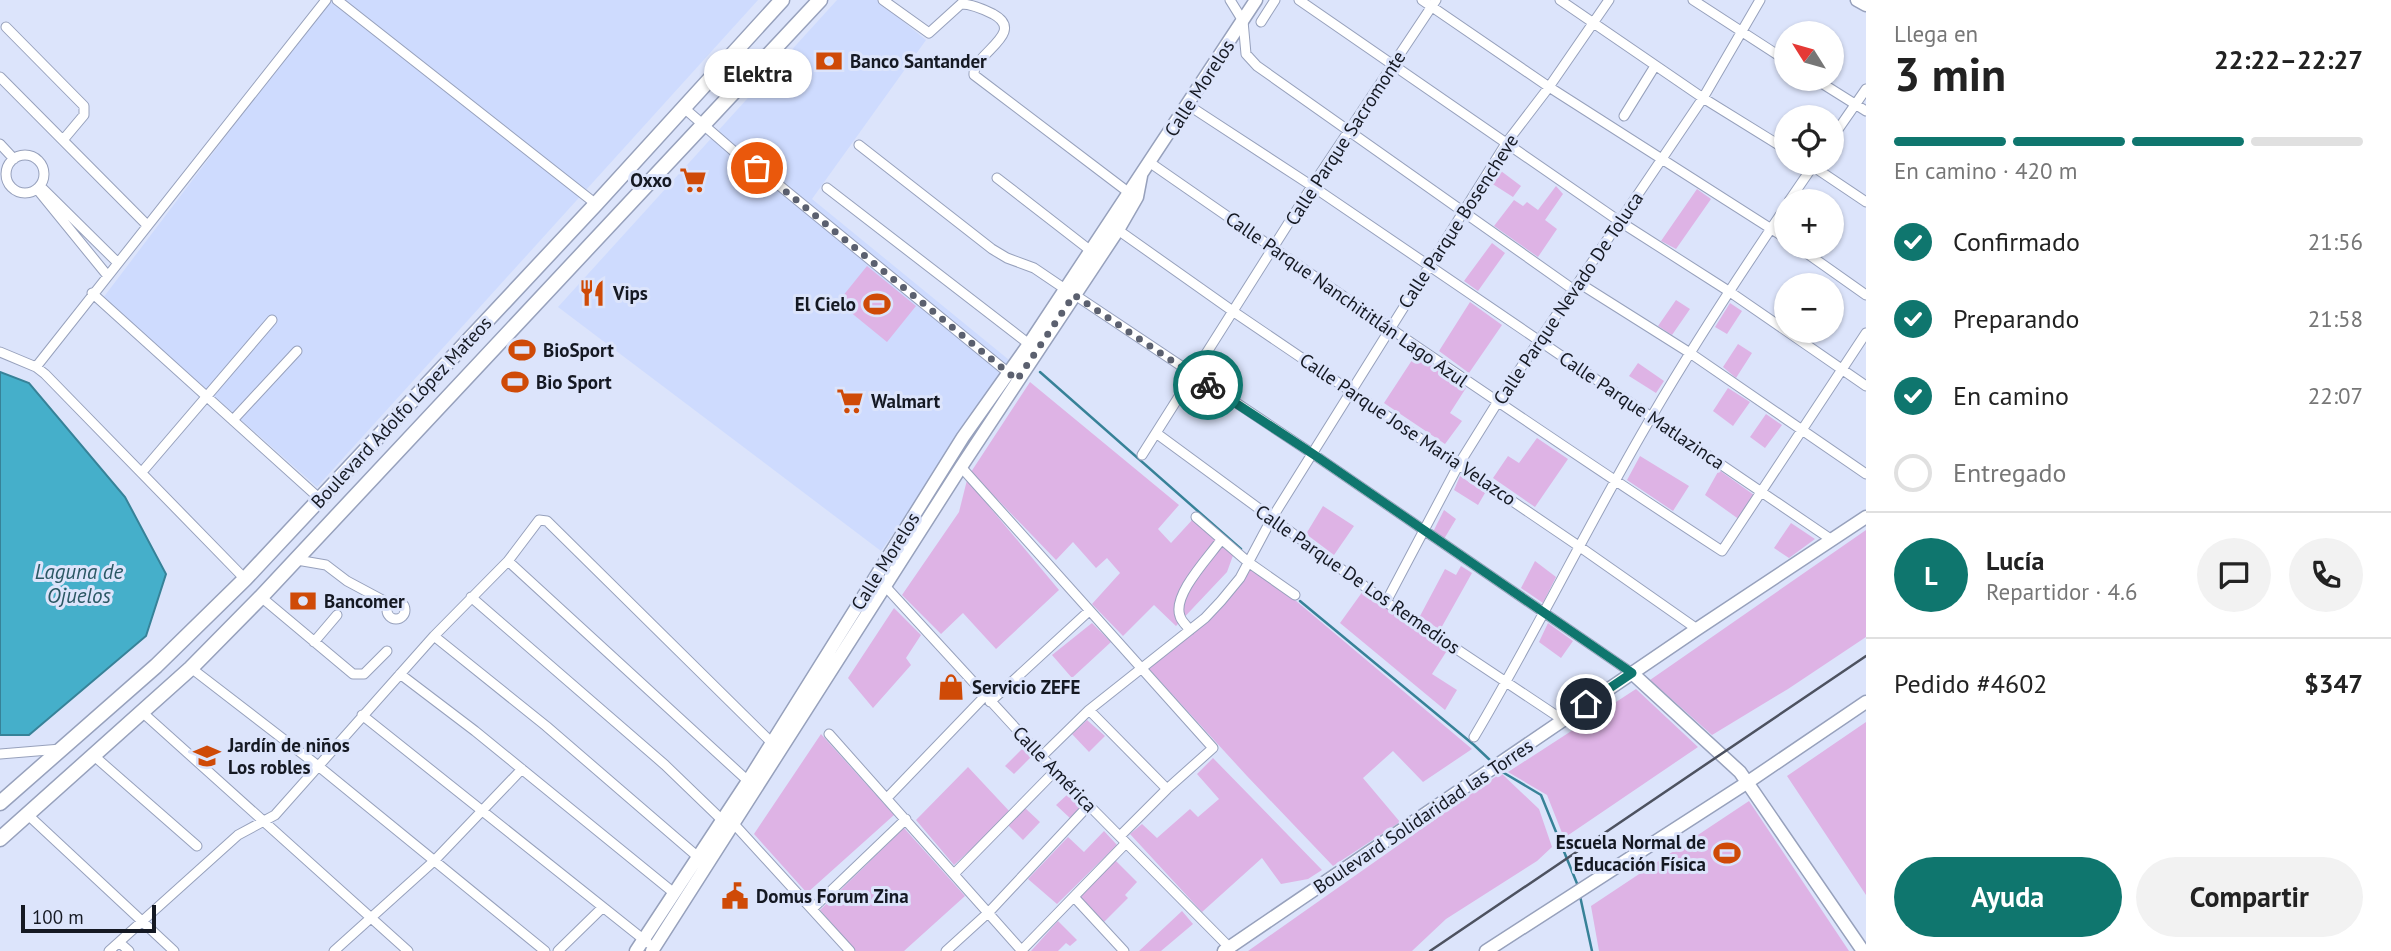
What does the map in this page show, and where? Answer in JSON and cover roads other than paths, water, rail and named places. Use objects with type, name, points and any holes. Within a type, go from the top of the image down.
[{"type":"main road","name":"Boulevard Adolfo López Mateos","points":[[0,803],[156,666],[245,579],[596,204],[782,0]]},
{"type":"main road","name":"Boulevard Adolfo López Mateos","points":[[142,712],[191,668],[339,517],[820,0]]},
{"type":"main road","name":"Calle Morelos","points":[[654,950],[728,822],[885,586],[961,467],[1013,377],[1070,292],[1091,251],[1128,192],[1256,0]]},
{"type":"main road","points":[[1857,0],[1866,5]]},
{"type":"main road","name":"Calle Morelos","points":[[639,945],[698,857],[728,822],[748,782],[776,747],[963,437],[1013,377],[1029,344],[1118,230],[1137,197],[1140,176]]},
{"type":"main road","name":"Boulevard Solidaridad las Torres","points":[[1227,949],[1866,517]]},
{"type":"main road","points":[[1632,673],[1740,772],[1863,951]]},
{"type":"main road","points":[[1486,951],[1748,782],[1866,702]]},
{"type":"main road","points":[[0,839],[142,712]]},
{"type":"main road","points":[[1761,800],[1759,785],[1762,772]]},
{"type":"street","points":[[36,368],[92,293],[326,0]]},
{"type":"street","points":[[337,0],[596,204]]},
{"type":"street","points":[[883,0],[929,33],[961,4],[971,5],[1003,22],[1005,28],[1002,36],[974,68],[974,75],[1128,192]]},
{"type":"street","points":[[1230,0],[1242,21],[1244,47],[1251,60],[1463,213],[1690,354],[1866,474]]},
{"type":"street","points":[[1261,22],[1275,0]]},
{"type":"street","points":[[1299,0],[1619,221],[1730,292],[1866,386]]},
{"type":"street","points":[[1422,0],[1434,3],[1549,87],[1774,230]]},
{"type":"street","points":[[1560,0],[1703,98],[1774,142]]},
{"type":"street","name":"Calle Parque Bosencheve","points":[[1042,756],[1089,710],[1190,630],[1240,579],[1272,518],[1507,142],[1609,0]]},
{"type":"street","points":[[1693,0],[1774,53]]},
{"type":"street","name":"Calle Parque Nevado De Toluca","points":[[1386,602],[1425,533],[1459,464],[1497,403],[1703,98],[1760,0]]},
{"type":"street","name":"Calle Parque Sacromonte","points":[[1142,455],[1312,186],[1434,3]]},
{"type":"street","points":[[6,27],[84,106],[83,115],[63,140]]},
{"type":"street","points":[[1624,116],[1655,66]]},
{"type":"street","points":[[0,77],[147,225]]},
{"type":"street","points":[[1844,121],[1866,89]]},
{"type":"street","points":[[1835,91],[1866,111]]},
{"type":"street","name":"Calle Parque Matlazinca","points":[[1188,105],[1429,265],[1832,540]]},
{"type":"street","points":[[684,108],[1013,377]]},
{"type":"street","points":[[0,144],[14,159]]},
{"type":"street","points":[[859,145],[992,249],[1034,268],[1313,454],[1632,673]]},
{"type":"street","points":[[25,155],[41,163],[44,174],[38,187],[31,192],[18,191],[8,183],[7,170],[14,159],[25,155]]},
{"type":"street","name":"Calle Parque Nanchititlán Lago Azul","points":[[1149,162],[1497,403],[1721,550],[1724,550],[1761,491]]},
{"type":"street","points":[[1828,175],[1866,202]]},
{"type":"street","points":[[997,178],[1091,251]]},
{"type":"street","points":[[38,187],[117,262]]},
{"type":"street","points":[[38,187],[107,275]]},
{"type":"street","points":[[827,188],[1029,344]]},
{"type":"street","points":[[1474,737],[1545,614],[1651,417],[1774,224]]},
{"type":"street","name":"Calle Parque Jose Maria Velazco","points":[[1118,230],[1697,629]]},
{"type":"street","points":[[1815,259],[1866,295]]},
{"type":"street","points":[[92,293],[320,499]]},
{"type":"street","points":[[142,472],[272,320]]},
{"type":"street","points":[[1761,491],[1866,333]]},
{"type":"street","points":[[233,420],[297,351]]},
{"type":"street","points":[[0,352],[36,368],[88,416],[245,579]]},
{"type":"street","name":"Calle Parque De Los Remedios","points":[[1156,433],[1386,602],[1563,720]]},
{"type":"street","points":[[829,734],[1022,951],[1074,897],[1167,789],[1213,748],[961,467]]},
{"type":"street","points":[[1196,517],[1248,562],[1295,595]]},
{"type":"street","points":[[109,951],[238,835],[275,815],[433,636],[508,561],[536,522],[543,519],[776,747]]},
{"type":"street","points":[[1190,630],[1179,615],[1180,601],[1184,591],[1222,540]]},
{"type":"street","points":[[297,559],[326,565],[347,581],[390,604]]},
{"type":"street","points":[[508,561],[748,782]]},
{"type":"street","name":"Calle América","points":[[885,586],[1055,771],[1227,949]]},
{"type":"street","points":[[261,597],[353,674],[364,674],[387,651]]},
{"type":"street","points":[[471,597],[728,822],[850,951]]},
{"type":"street","points":[[887,798],[988,699],[1089,611]]},
{"type":"street","points":[[314,642],[337,615]]},
{"type":"street","points":[[433,636],[546,726],[698,857]]},
{"type":"street","points":[[191,668],[317,765],[545,951]]},
{"type":"street","points":[[400,674],[674,893]]},
{"type":"street","points":[[1089,710],[1167,789]]},
{"type":"street","points":[[142,712],[408,951]]},
{"type":"street","points":[[362,715],[602,908],[639,945],[654,950]]},
{"type":"street","points":[[0,754],[62,749]]},
{"type":"street","points":[[93,755],[197,846]]},
{"type":"street","points":[[334,951],[434,861],[522,769]]},
{"type":"street","points":[[954,874],[1055,771]]},
{"type":"street","points":[[946,951],[989,912],[1089,805]]},
{"type":"street","points":[[27,814],[174,951]]},
{"type":"street","points":[[812,909],[906,819]]},
{"type":"street","points":[[1074,897],[1124,951]]},
{"type":"street","points":[[558,951],[602,908]]},
{"type":"street","points":[[119,942],[129,951]]},
{"type":"water","name":"Laguna de Ojuelos","points":[[0,372],[29,383],[125,497],[166,574],[146,636],[29,735],[0,735]]},
{"type":"waterway","points":[[1040,372],[1241,549]]},
{"type":"waterway","points":[[1300,601],[1492,762]]},
{"type":"waterway","points":[[1499,770],[1541,795],[1578,886]]},
{"type":"waterway","points":[[1580,896],[1592,951]]},
{"type":"railway","points":[[1430,951],[1866,656]]},
{"type":"place","name":"Banco Santander","points":[[829,61]]},
{"type":"place","name":"Elektra","points":[[757,168]]},
{"type":"place","name":"Oxxo","points":[[693,180]]},
{"type":"place","name":"Vips","points":[[592,293]]},
{"type":"place","name":"El Cielo","points":[[877,304]]},
{"type":"place","name":"BioSport","points":[[522,350]]},
{"type":"place","name":"Bio Sport","points":[[515,382]]},
{"type":"place","name":"Walmart","points":[[850,401]]},
{"type":"place","name":"Bancomer","points":[[303,601]]},
{"type":"place","name":"Servicio ZEFE","points":[[951,687]]},
{"type":"place","name":"Jardín de niños Los robles","points":[[207,756]]},
{"type":"place","name":"Escuela Normal de Educación Física","points":[[1727,853]]},
{"type":"place","name":"Domus Forum Zina","points":[[735,896]]}]
